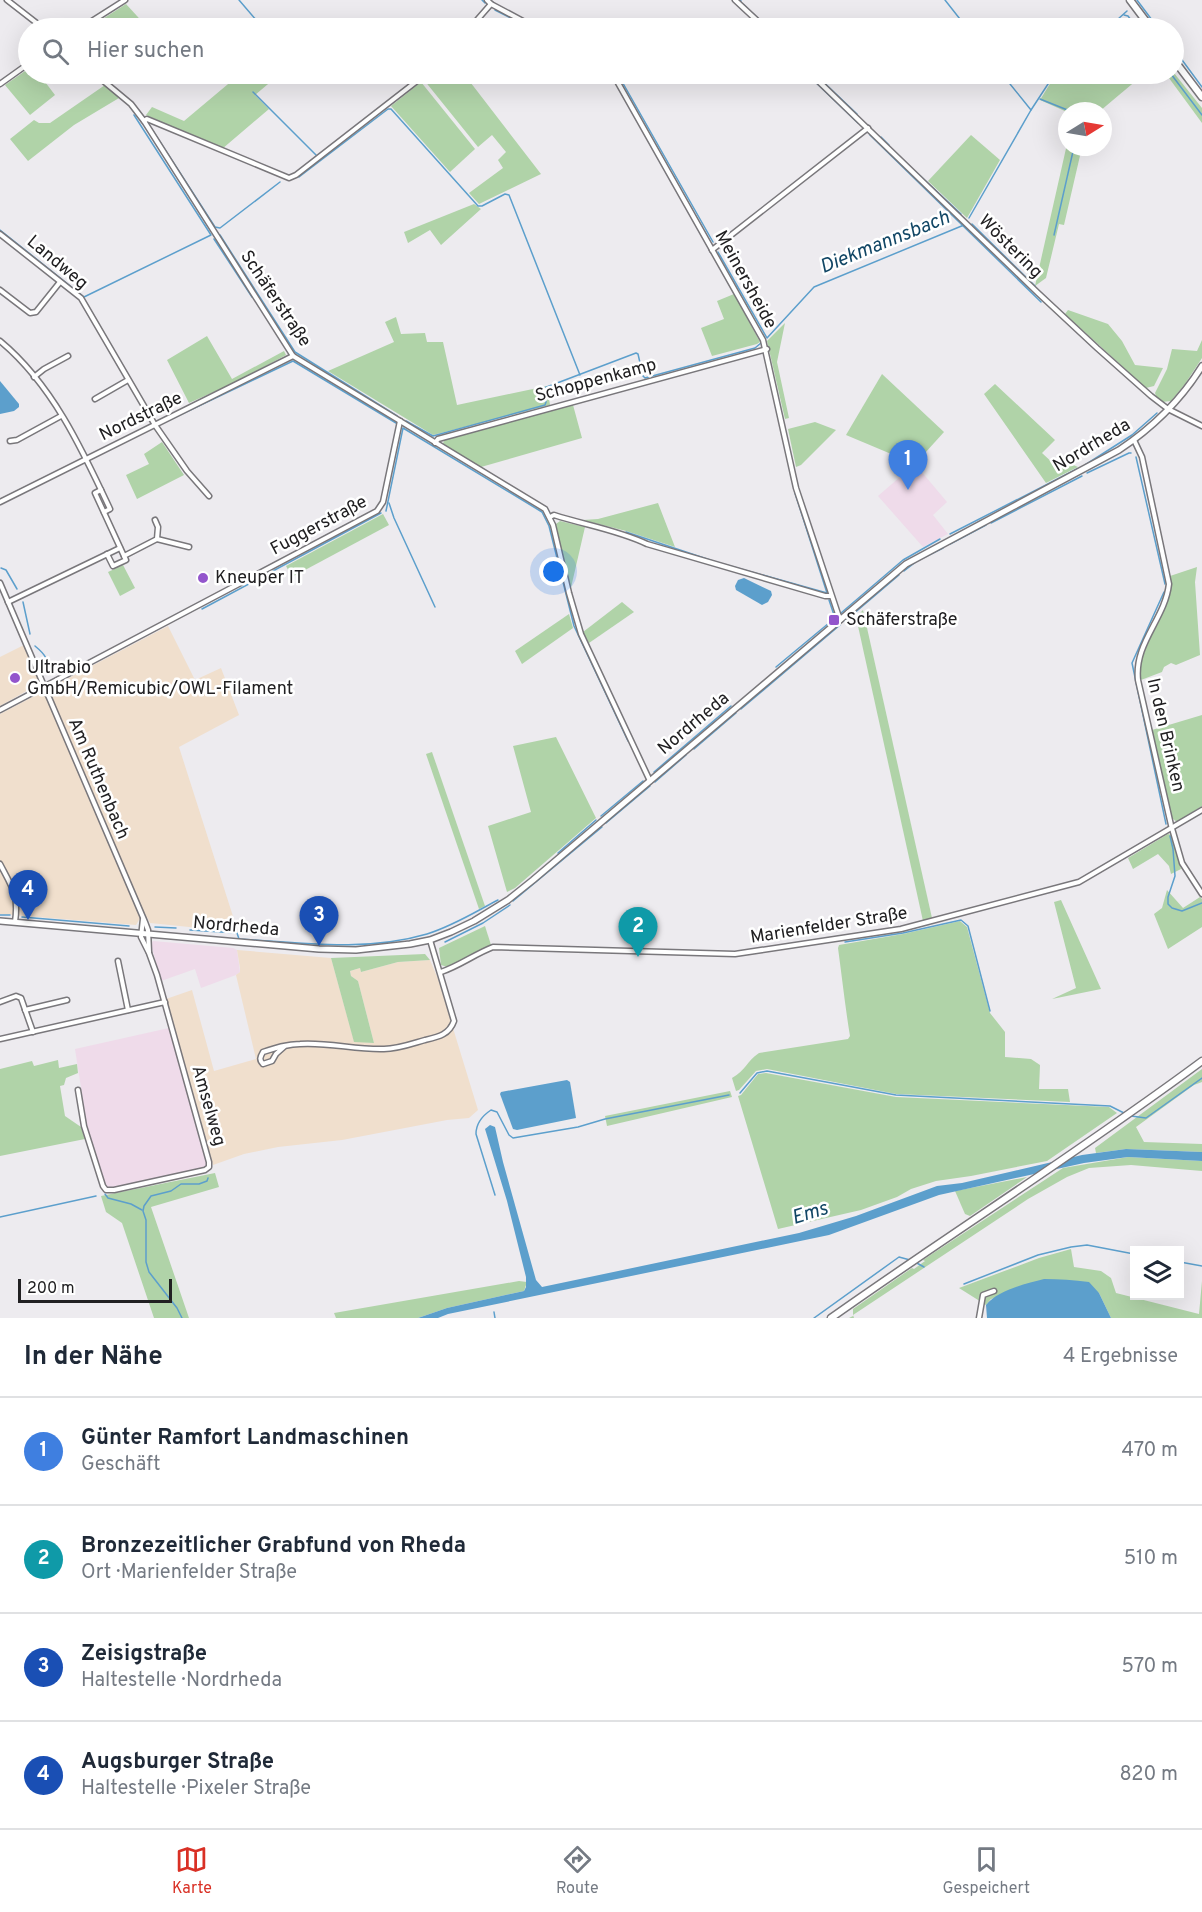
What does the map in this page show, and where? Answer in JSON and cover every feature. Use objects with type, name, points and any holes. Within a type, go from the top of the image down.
[{"type":"main road","points":[[1130,0],[1144,18]]},
{"type":"main road","points":[[1184,74],[1202,96]]},
{"type":"main road","name":"Nordrheda","points":[[0,921],[337,950],[391,947],[430,940],[474,921],[508,900],[915,558],[1101,461],[1134,440],[1168,409],[1202,366]]},
{"type":"main road","points":[[831,1318],[905,1265],[1100,1135],[1202,1061]]},
{"type":"street","points":[[7,0],[30,18]]},
{"type":"street","points":[[96,18],[124,0]]},
{"type":"street","points":[[487,0],[517,18]]},
{"type":"street","points":[[735,0],[754,18]]},
{"type":"street","points":[[479,18],[491,4]]},
{"type":"street","points":[[0,84],[18,71]]},
{"type":"street","name":"Schäferstraße","points":[[107,84],[131,104],[144,121],[293,356],[545,509],[550,517],[554,515],[624,534],[670,551],[831,596]]},
{"type":"street","points":[[144,121],[147,119],[289,178],[296,175],[413,84]]},
{"type":"street","name":"Meinersheide","points":[[619,84],[759,331],[766,349],[796,488],[840,620]]},
{"type":"street","name":"Wöstering","points":[[822,84],[1045,300],[1136,382],[1168,409],[1202,426]]},
{"type":"street","points":[[712,250],[868,128]]},
{"type":"street","name":"Landweg","points":[[0,234],[81,298],[155,425],[187,471],[209,496]]},
{"type":"street","points":[[0,290],[30,314],[36,312],[60,282]]},
{"type":"street","points":[[0,341],[15,353],[48,394],[86,459],[110,509],[104,512],[126,560],[113,566],[107,554]]},
{"type":"street","name":"Schoppenkamp","points":[[435,443],[438,439],[766,349]]},
{"type":"street","points":[[34,377],[68,356]]},
{"type":"street","name":"Nordstraße","points":[[0,501],[293,356]]},
{"type":"street","points":[[95,399],[128,380]]},
{"type":"street","points":[[10,441],[25,436],[61,416]]},
{"type":"street","name":"Fuggerstraße","points":[[0,710],[377,511],[383,502],[400,421]]},
{"type":"street","name":"In den Brinken","points":[[1134,440],[1142,457],[1168,577],[1168,592],[1139,657],[1138,681],[1182,863],[1202,894]]},
{"type":"street","points":[[550,517],[581,634],[650,781]]},
{"type":"street","points":[[155,520],[158,527],[157,540]]},
{"type":"street","points":[[124,556],[157,540],[189,547]]},
{"type":"street","points":[[8,602],[120,548]]},
{"type":"street","name":"Am Ruthenbach","points":[[0,583],[148,934]]},
{"type":"street","name":"Marienfelder Straße","points":[[441,972],[456,967],[480,952],[494,948],[735,954],[901,929],[1078,882],[1202,810]]},
{"type":"street","points":[[0,864],[15,892],[17,905],[15,922]]},
{"type":"street","points":[[141,933],[143,919]]},
{"type":"street","name":"Amselweg","points":[[78,1090],[84,1126],[106,1190],[198,1172],[209,1167],[165,1002],[141,933]]},
{"type":"street","name":"Amselweg","points":[[148,934],[149,953]]},
{"type":"street","points":[[285,1046],[272,1061],[263,1064],[260,1057],[263,1052],[285,1046],[324,1044],[384,1049],[401,1047],[443,1035],[449,1031],[454,1021],[430,940]]},
{"type":"street","points":[[118,961],[128,1010]]},
{"type":"street","points":[[0,1002],[19,996],[33,1032]]},
{"type":"street","points":[[25,1010],[67,1000]]},
{"type":"street","points":[[0,1039],[165,1002]]},
{"type":"street","points":[[979,1318],[983,1295],[994,1291]]},
{"type":"shaded area","points":[[915,464],[947,502],[933,515],[948,534],[923,547],[878,496]]},
{"type":"shaded area","points":[[168,626],[195,680],[221,668],[239,715],[179,747],[238,932],[150,923],[147,917],[139,920],[136,925],[0,914],[0,714]]},
{"type":"shaded area","points":[[24,645],[39,684],[0,706],[0,657]]},
{"type":"shaded area","points":[[153,941],[233,948],[237,950],[240,972],[201,988],[195,969],[161,981],[151,944]]},
{"type":"shaded area","points":[[237,950],[331,958],[354,1041],[374,1043],[358,981],[351,976],[350,971],[360,968],[361,972],[398,962],[430,960],[438,979],[478,1110],[469,1118],[342,1140],[278,1147],[244,1154],[213,1165],[166,999],[192,990],[214,1071],[256,1059],[236,975],[240,972]]},
{"type":"shaded area","points":[[169,1028],[207,1166],[204,1169],[113,1188],[106,1186],[87,1126],[75,1049]]},
{"type":"green space","points":[[126,4],[139,18],[104,18]]},
{"type":"green space","points":[[18,76],[18,84],[47,84],[55,95],[30,115],[5,85]]},
{"type":"green space","points":[[228,84],[268,84],[255,95],[269,109],[222,149],[146,115],[152,107],[184,121]]},
{"type":"green space","points":[[418,84],[423,84],[475,149],[450,172],[391,106]]},
{"type":"green space","points":[[427,84],[472,84],[541,174],[479,204],[469,193],[503,168],[498,160],[506,152],[492,135],[478,147]]},
{"type":"green space","points":[[1050,84],[1132,84],[1111,102],[1058,102],[1058,108],[1040,100]]},
{"type":"green space","points":[[1173,84],[1183,84],[1202,108],[1202,123]]},
{"type":"green space","points":[[105,85],[119,98],[74,125],[28,161],[10,139],[34,120],[39,123],[50,123]]},
{"type":"green space","points":[[971,135],[1000,160],[967,218],[928,181]]},
{"type":"green space","points":[[1064,156],[1080,156],[1064,225],[1059,224],[1046,278],[1035,286]]},
{"type":"green space","points":[[474,204],[481,209],[441,245],[430,230],[408,243],[404,232]]},
{"type":"green space","points":[[734,294],[760,342],[712,356],[701,328],[724,319],[717,301]]},
{"type":"green space","points":[[1068,310],[1108,324],[1122,341],[1135,365],[1163,368],[1154,386],[1146,388],[1065,314]]},
{"type":"green space","points":[[396,317],[401,334],[425,333],[427,342],[443,342],[457,405],[547,386],[550,405],[433,435],[328,371],[394,342],[385,322]]},
{"type":"green space","points":[[785,323],[777,362],[789,418],[785,419],[767,341]]},
{"type":"green space","points":[[207,336],[232,379],[284,351],[286,355],[236,382],[189,403],[167,360]]},
{"type":"green space","points":[[1202,340],[1202,358],[1171,401],[1162,402],[1155,393],[1167,369],[1172,349],[1197,351]]},
{"type":"green space","points":[[882,374],[944,432],[915,464],[846,435]]},
{"type":"green space","points":[[995,384],[1055,440],[1042,453],[1056,466],[1062,460],[1078,467],[1046,483],[984,394]]},
{"type":"green space","points":[[573,405],[582,438],[481,467],[443,444],[444,440]]},
{"type":"green space","points":[[815,422],[836,430],[801,465],[796,467],[788,429]]},
{"type":"green space","points":[[162,442],[184,475],[137,499],[126,475],[149,464],[144,454]]},
{"type":"green space","points":[[658,503],[675,547],[583,520],[598,519]]},
{"type":"green space","points":[[383,514],[389,525],[292,577],[286,566]]},
{"type":"green space","points":[[560,521],[585,527],[570,592],[556,524]]},
{"type":"green space","points":[[123,565],[135,588],[120,596],[108,572]]},
{"type":"green space","points":[[1197,567],[1195,582],[1200,655],[1176,665],[1171,663],[1164,667],[1162,672],[1141,680],[1144,653],[1167,603],[1170,576]]},
{"type":"green space","points":[[622,602],[634,612],[589,643],[583,632]]},
{"type":"green space","points":[[863,610],[932,918],[923,921],[856,617]]},
{"type":"green space","points":[[569,614],[573,628],[522,664],[515,651]]},
{"type":"green space","points":[[1202,715],[1202,806],[1177,822],[1172,818],[1152,730]]},
{"type":"green space","points":[[556,737],[596,818],[515,888],[507,892],[488,826],[531,812],[513,746]]},
{"type":"green space","points":[[432,752],[485,906],[479,909],[426,754]]},
{"type":"green space","points":[[1168,834],[1172,835],[1181,869],[1171,874],[1169,866],[1158,854],[1133,869],[1128,858]]},
{"type":"green space","points":[[1167,890],[1183,908],[1200,897],[1202,899],[1202,927],[1168,949],[1154,914],[1162,908]]},
{"type":"green space","points":[[1061,900],[1101,989],[1052,999],[1076,988],[1054,902]]},
{"type":"green space","points":[[960,921],[967,927],[990,1013],[1005,1032],[1005,1057],[1031,1059],[1040,1065],[1039,1089],[1068,1089],[1070,1102],[896,1094],[767,1069],[756,1071],[736,1091],[732,1078],[759,1053],[848,1039],[850,1036],[839,945]]},
{"type":"green space","points":[[485,926],[491,945],[455,965],[447,967],[441,965],[439,948]]},
{"type":"green space","points":[[425,954],[430,960],[398,962],[361,972],[360,968],[350,971],[351,976],[358,981],[374,1043],[354,1042],[331,958]]},
{"type":"green space","points":[[58,1060],[59,1068],[77,1064],[78,1073],[66,1078],[64,1085],[60,1086],[65,1116],[81,1127],[85,1139],[0,1156],[0,1069],[32,1061],[34,1066]]},
{"type":"green space","points":[[1202,1069],[1202,1082],[1194,1085],[1136,1127],[1144,1142],[1202,1144],[1202,1152],[1126,1149],[1096,1153],[1095,1148]]},
{"type":"green space","points":[[766,1073],[896,1097],[1109,1107],[1117,1113],[1047,1161],[936,1181],[861,1210],[778,1229],[738,1096],[758,1074]]},
{"type":"green space","points":[[730,1091],[732,1097],[607,1126],[605,1116]]},
{"type":"green space","points":[[1128,1157],[1202,1161],[1202,1171],[1131,1165],[1089,1168],[1067,1177],[1028,1199],[853,1315],[853,1309],[925,1261],[923,1260],[1063,1168]]},
{"type":"green space","points":[[215,1173],[219,1187],[151,1207],[189,1318],[154,1318],[122,1223],[106,1212],[101,1196]]},
{"type":"green space","points":[[1027,1177],[970,1216],[965,1214],[955,1191]]},
{"type":"green space","points":[[1071,1249],[1074,1267],[1101,1271],[1111,1278],[1116,1293],[1130,1297],[1130,1300],[1144,1300],[1199,1314],[1202,1281],[1202,1318],[1111,1318],[1099,1293],[1078,1281],[1063,1280],[991,1299],[986,1305],[959,1288],[1039,1258]]},
{"type":"green space","points":[[519,1281],[527,1282],[524,1291],[447,1308],[418,1318],[336,1318],[334,1313]]},
{"type":"water","points":[[0,381],[19,404],[14,411],[0,414]]},
{"type":"water","points":[[744,578],[771,591],[772,595],[768,602],[762,605],[736,590],[738,580]]},
{"type":"water","points":[[567,1080],[570,1082],[576,1118],[513,1129],[501,1092]]},
{"type":"water","points":[[490,1125],[495,1127],[536,1280],[542,1287],[799,1233],[856,1216],[937,1186],[962,1183],[1082,1155],[1126,1149],[1202,1152],[1202,1161],[1128,1157],[1084,1163],[939,1195],[829,1235],[448,1314],[438,1318],[418,1318],[447,1308],[524,1291],[526,1287],[526,1277],[507,1201],[485,1129]]},
{"type":"water","points":[[1044,1279],[1089,1282],[1099,1293],[1111,1318],[987,1318],[986,1305],[997,1295]]},
{"type":"waterway","points":[[239,0],[254,18]]},
{"type":"waterway","points":[[482,0],[485,3]]},
{"type":"waterway","points":[[945,0],[959,18]]},
{"type":"waterway","points":[[1137,0],[1150,18]]},
{"type":"waterway","points":[[744,5],[758,18]]},
{"type":"waterway","points":[[495,10],[511,18]]},
{"type":"waterway","name":"Diekmannsbach","points":[[1119,18],[1127,11]]},
{"type":"waterway","name":"Diekmannsbach","points":[[1124,15],[1130,18]]},
{"type":"waterway","points":[[1184,63],[1202,87]]},
{"type":"waterway","points":[[623,84],[713,242]]},
{"type":"waterway","points":[[817,84],[858,123]]},
{"type":"waterway","points":[[826,84],[857,114]]},
{"type":"waterway","points":[[1010,84],[1031,110]]},
{"type":"waterway","name":"Diekmannsbach","points":[[969,218],[1048,84]]},
{"type":"waterway","name":"Diekmannsbach","points":[[1179,84],[1202,115]]},
{"type":"waterway","points":[[253,92],[317,156]]},
{"type":"waterway","points":[[1040,99],[1058,106]]},
{"type":"waterway","points":[[299,177],[391,109],[478,206],[505,194],[509,195],[580,375]]},
{"type":"waterway","points":[[0,230],[84,297],[211,235],[134,115]]},
{"type":"waterway","points":[[151,128],[215,227],[220,228],[280,182]]},
{"type":"waterway","points":[[870,135],[1041,302]]},
{"type":"waterway","points":[[881,137],[889,145]]},
{"type":"waterway","points":[[1054,235],[1072,156]]},
{"type":"waterway","points":[[916,172],[961,214]]},
{"type":"waterway","points":[[972,224],[1035,286]]},
{"type":"waterway","name":"Diekmannsbach","points":[[718,252],[767,338],[814,287],[964,225]]},
{"type":"waterway","points":[[220,235],[295,352],[397,416]]},
{"type":"waterway","points":[[214,239],[252,297]]},
{"type":"waterway","points":[[406,421],[433,436],[545,405],[544,388],[636,353],[645,378],[755,348],[761,343]]},
{"type":"waterway","points":[[163,423],[293,361],[396,423]]},
{"type":"waterway","points":[[1085,465],[1132,435],[1157,413]]},
{"type":"waterway","points":[[386,511],[403,428],[542,512],[549,526],[574,626],[628,741]]},
{"type":"waterway","points":[[1087,473],[1131,453]]},
{"type":"waterway","points":[[1136,457],[1165,584]]},
{"type":"waterway","points":[[950,534],[1077,469]]},
{"type":"waterway","points":[[991,523],[1082,476]]},
{"type":"waterway","points":[[795,493],[827,593]]},
{"type":"waterway","points":[[389,503],[435,607]]},
{"type":"waterway","points":[[202,609],[381,513]]},
{"type":"waterway","points":[[950,544],[986,525]]},
{"type":"waterway","points":[[626,532],[716,562],[827,593]]},
{"type":"waterway","points":[[841,613],[903,560],[940,539]]},
{"type":"waterway","points":[[904,571],[917,561],[943,548]]},
{"type":"waterway","points":[[1,568],[6,570],[17,589]]},
{"type":"waterway","points":[[845,621],[899,575]]},
{"type":"waterway","points":[[1164,592],[1132,663],[1166,824]]},
{"type":"waterway","points":[[776,667],[835,618],[829,600]]},
{"type":"waterway","points":[[23,602],[30,634]]},
{"type":"waterway","points":[[741,709],[840,625]]},
{"type":"waterway","points":[[35,646],[46,658],[49,674]]},
{"type":"waterway","points":[[654,772],[731,706]]},
{"type":"waterway","points":[[694,749],[736,713]]},
{"type":"waterway","points":[[655,782],[686,755]]},
{"type":"waterway","points":[[601,816],[643,781]]},
{"type":"waterway","points":[[606,823],[650,786]]},
{"type":"waterway","points":[[558,853],[596,820]]},
{"type":"waterway","points":[[513,901],[602,827]]},
{"type":"waterway","points":[[1170,836],[1175,876],[1168,904],[1182,911],[1202,903]]},
{"type":"waterway","points":[[190,930],[237,933],[239,939],[334,945],[381,943],[404,940],[437,931],[498,900]]},
{"type":"waterway","points":[[445,942],[483,923],[510,905]]},
{"type":"waterway","points":[[0,915],[10,915]]},
{"type":"waterway","points":[[22,917],[129,926]]},
{"type":"waterway","points":[[845,942],[903,933],[961,920],[968,926],[990,1011]]},
{"type":"waterway","points":[[155,927],[176,928]]},
{"type":"waterway","points":[[740,1093],[757,1073],[767,1071],[896,1095],[1110,1106],[1124,1113]]},
{"type":"waterway","points":[[1131,1116],[1146,1118],[1202,1078]]},
{"type":"waterway","points":[[495,1195],[476,1134],[480,1120],[491,1110],[497,1112],[509,1135],[513,1138],[578,1127],[605,1119],[729,1095]]},
{"type":"waterway","points":[[182,1318],[149,1272],[146,1262],[146,1220],[143,1211],[151,1196],[171,1191],[181,1184],[199,1184],[207,1181],[208,1178]]},
{"type":"waterway","points":[[105,1194],[108,1198],[131,1204],[142,1210]]},
{"type":"waterway","points":[[0,1217],[96,1196]]},
{"type":"waterway","points":[[964,1284],[1038,1255],[1071,1247],[1087,1245],[1130,1253]]},
{"type":"waterway","points":[[814,1318],[899,1257],[910,1260]]},
{"type":"waterway","points":[[915,1262],[924,1267]]},
{"type":"waterway","points":[[1184,1263],[1202,1266]]},
{"type":"waterway","points":[[494,1312],[495,1318]]},
{"type":"place","name":"Günter Ramfort Landmaschinen","points":[[908,490]]},
{"type":"place","name":"Kneuper IT","points":[[203,578]]},
{"type":"place","name":"Schäferstraße","points":[[834,620]]},
{"type":"place","name":"Ultrabio GmbH/Remicubic/OWL-Filament","points":[[15,678]]},
{"type":"place","name":"Augsburger Straße","points":[[28,920]]},
{"type":"place","name":"Zeisigstraße","points":[[319,946]]},
{"type":"place","name":"Bronzezeitlicher Grabfund von Rheda","points":[[638,957]]},
{"type":"water label","name":"Ems","points":[[810,1214]]}]
